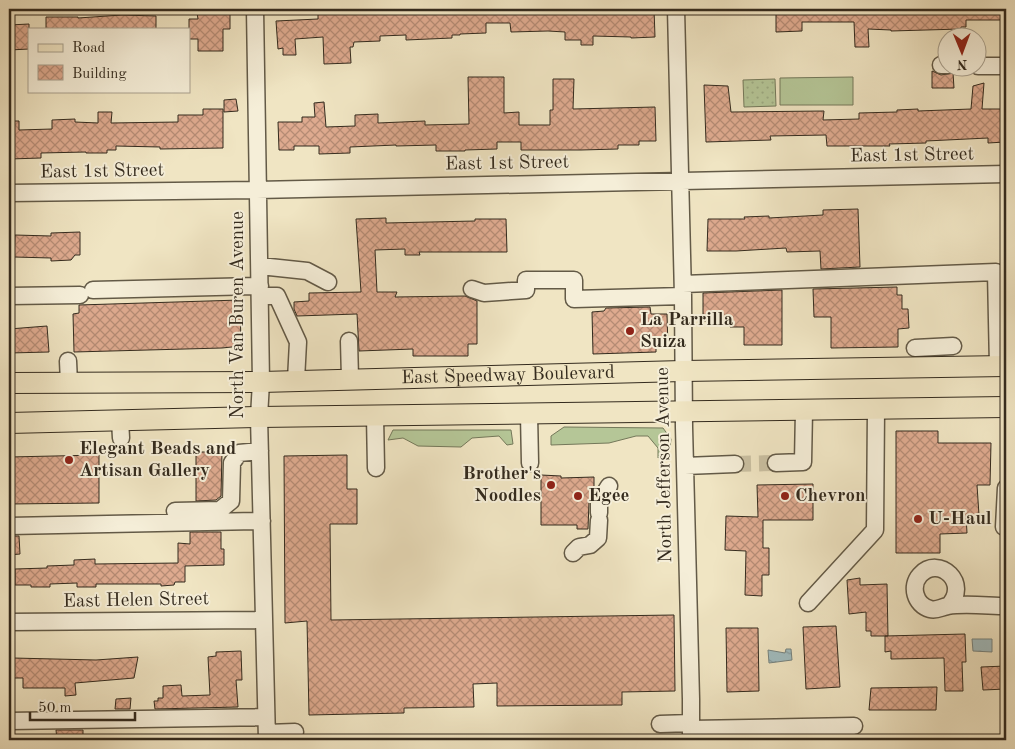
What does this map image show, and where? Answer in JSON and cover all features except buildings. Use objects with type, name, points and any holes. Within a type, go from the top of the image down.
[{"type":"main road","name":"East Speedway Boulevard","points":[[9,383],[261,382],[682,370],[1002,366]]},
{"type":"main road","name":"East Speedway Boulevard","points":[[9,423],[121,429],[259,417],[1006,407]]},
{"type":"street","name":"North Van Buren Avenue","points":[[255,9],[257,190],[260,266],[261,382],[259,417],[267,730]]},
{"type":"street","name":"North Jefferson Avenue","points":[[676,9],[691,731]]},
{"type":"street","points":[[988,66],[1006,66]]},
{"type":"street","name":"East 1st Street","points":[[9,193],[257,190],[1006,174]]},
{"type":"street","points":[[260,266],[307,271],[328,282]]},
{"type":"street","points":[[472,289],[484,293],[526,290],[526,280],[574,280],[574,299],[683,290],[996,272],[1002,320],[1002,366]]},
{"type":"street","points":[[9,296],[260,291],[277,296],[298,342],[296,380]]},
{"type":"street","points":[[349,341],[350,378]]},
{"type":"street","points":[[915,348],[953,346]]},
{"type":"street","points":[[68,361],[69,383]]},
{"type":"street","points":[[808,603],[875,530],[876,409]]},
{"type":"street","points":[[776,463],[803,462],[804,410]]},
{"type":"street","points":[[529,414],[530,462]]},
{"type":"street","points":[[375,416],[376,468]]},
{"type":"street","points":[[175,511],[220,510],[227,506],[231,501],[232,463],[239,453],[260,451]]},
{"type":"street","points":[[685,466],[736,464]]},
{"type":"street","points":[[573,553],[579,546],[590,545],[598,538],[599,502],[609,486]]},
{"type":"street","points":[[1004,527],[1006,488]]},
{"type":"street","points":[[9,526],[262,521]]},
{"type":"street","points":[[948,606],[1006,606]]},
{"type":"street","name":"East Helen Street","points":[[9,622],[264,620]]},
{"type":"street","points":[[9,721],[295,732]]},
{"type":"street","points":[[660,724],[691,731],[854,726]]},
{"type":"green space","points":[[853,77],[853,105],[780,105],[780,78]]},
{"type":"green space","points":[[775,79],[776,106],[744,107],[743,80]]},
{"type":"green space","points":[[564,427],[663,428],[671,439],[670,448],[658,458],[658,448],[648,436],[636,436],[609,443],[551,445],[551,436]]},
{"type":"green space","points":[[393,430],[511,430],[513,444],[507,445],[499,436],[472,438],[461,447],[418,446],[403,438],[388,440]]},
{"type":"water","points":[[972,639],[992,639],[992,652],[973,651]]},
{"type":"water","points":[[786,649],[791,649],[792,660],[769,663],[768,650],[785,653]]},
{"type":"tunnel","points":[[735,464],[776,463]]},
{"type":"place","name":"La Parrilla Suiza","points":[[630,331]]},
{"type":"place","name":"Elegant Beads and Artisan Gallery","points":[[69,460]]},
{"type":"place","name":"Brother's Noodles","points":[[551,485]]},
{"type":"place","name":"Egee","points":[[578,496]]},
{"type":"place","name":"Chevron","points":[[785,496]]},
{"type":"place","name":"U-Haul","points":[[918,519]]}]
